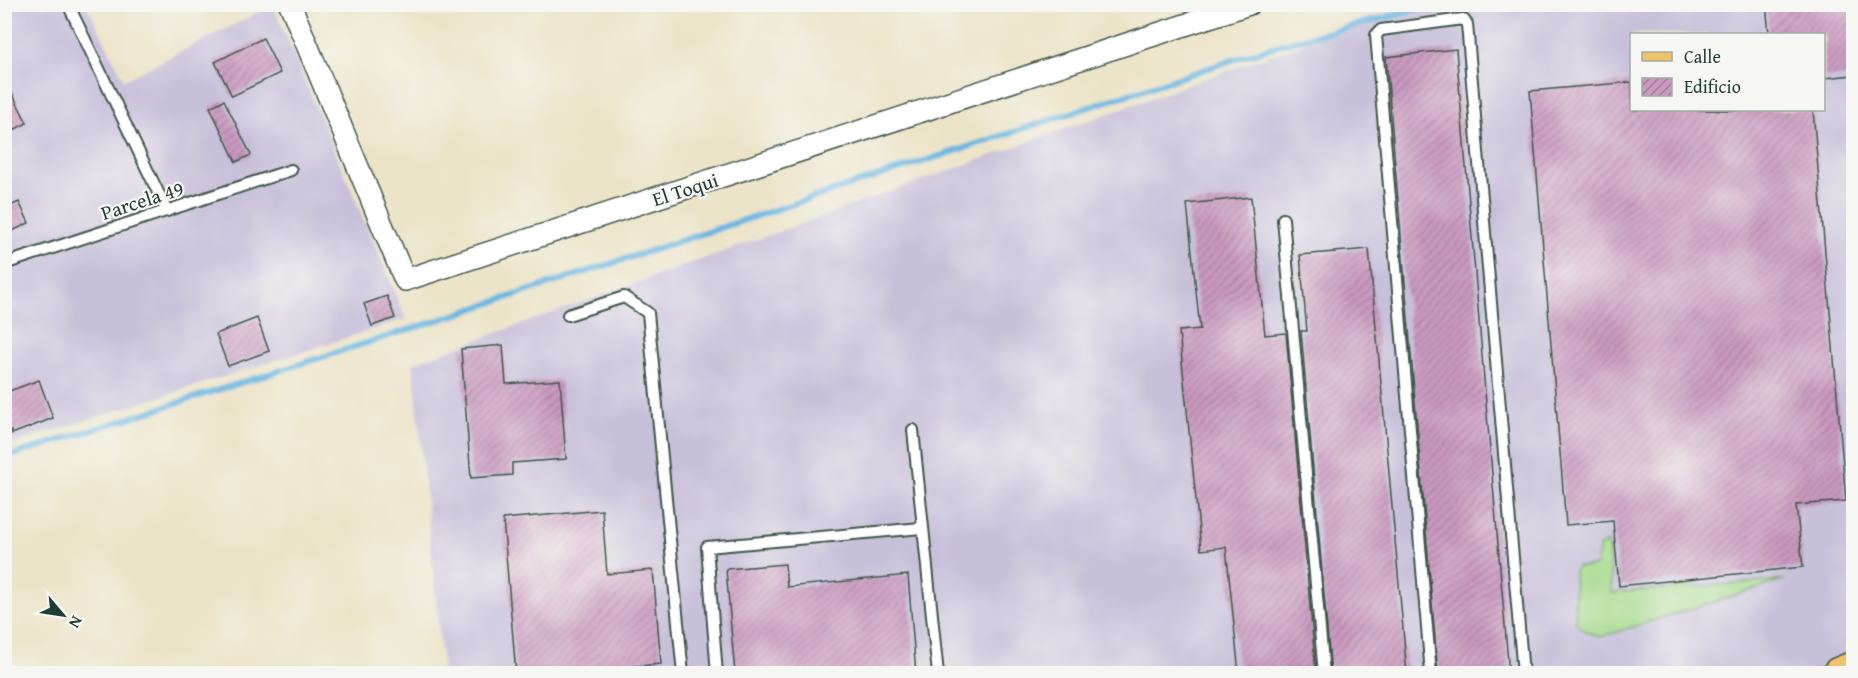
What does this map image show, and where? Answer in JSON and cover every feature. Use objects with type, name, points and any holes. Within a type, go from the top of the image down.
[{"type":"main road","points":[[1839,674],[1854,668]]},
{"type":"street","name":"El Toqui","points":[[290,4],[405,280],[1249,4]]},
{"type":"lane","points":[[68,4],[167,211]]},
{"type":"lane","points":[[1431,674],[1376,35],[1381,30],[1463,19],[1467,24],[1523,674]]},
{"type":"lane","name":"Parcela 49","points":[[4,264],[291,170]]},
{"type":"lane","points":[[1284,219],[1324,674]]},
{"type":"lane","points":[[568,315],[624,297],[648,313],[683,674]]},
{"type":"lane","points":[[913,430],[938,674]]},
{"type":"lane","points":[[717,674],[706,548],[922,528]]},
{"type":"shaded area","points":[[5,5],[87,5],[124,80],[273,5],[406,319],[5,446]]},
{"type":"shaded area","points":[[1410,5],[1853,5],[1853,673],[443,673],[413,363]]},
{"type":"green space","points":[[1608,543],[1612,593],[1785,580],[1600,637],[1585,631],[1576,623],[1574,571],[1577,567],[1596,566],[1600,545]]},
{"type":"building","points":[[1766,4],[1854,4],[1854,75],[1825,78],[1825,33],[1769,33]]},
{"type":"building","points":[[263,38],[280,73],[232,96],[215,62]]},
{"type":"building","points":[[1456,49],[1509,674],[1438,674],[1386,57]]},
{"type":"building","points":[[4,77],[27,123],[4,135]]},
{"type":"building","points":[[1630,82],[1630,111],[1813,111],[1846,501],[1796,505],[1803,567],[1619,586],[1613,521],[1566,525],[1530,91]]},
{"type":"building","points":[[224,100],[251,155],[236,162],[210,107]]},
{"type":"building","points":[[1251,197],[1265,335],[1286,333],[1316,674],[1239,674],[1226,547],[1201,550],[1179,331],[1200,329],[1187,204]]},
{"type":"building","points":[[19,202],[29,223],[4,235],[4,209]]},
{"type":"building","points":[[1369,249],[1407,674],[1331,674],[1301,331],[1307,331],[1300,255]]},
{"type":"building","points":[[387,296],[395,318],[372,326],[364,304]]},
{"type":"building","points":[[257,318],[269,351],[228,366],[216,334]]},
{"type":"building","points":[[503,345],[506,384],[560,380],[566,459],[512,463],[512,475],[471,478],[461,349]]},
{"type":"building","points":[[39,380],[53,418],[12,434],[11,431],[4,434],[4,393]]},
{"type":"building","points":[[602,510],[607,574],[653,570],[661,664],[615,668],[616,674],[516,674],[503,519]]},
{"type":"building","points":[[785,564],[787,587],[908,575],[916,674],[735,674],[726,569]]},
{"type":"waterway","points":[[4,458],[439,320],[1282,44],[1438,4]]}]
